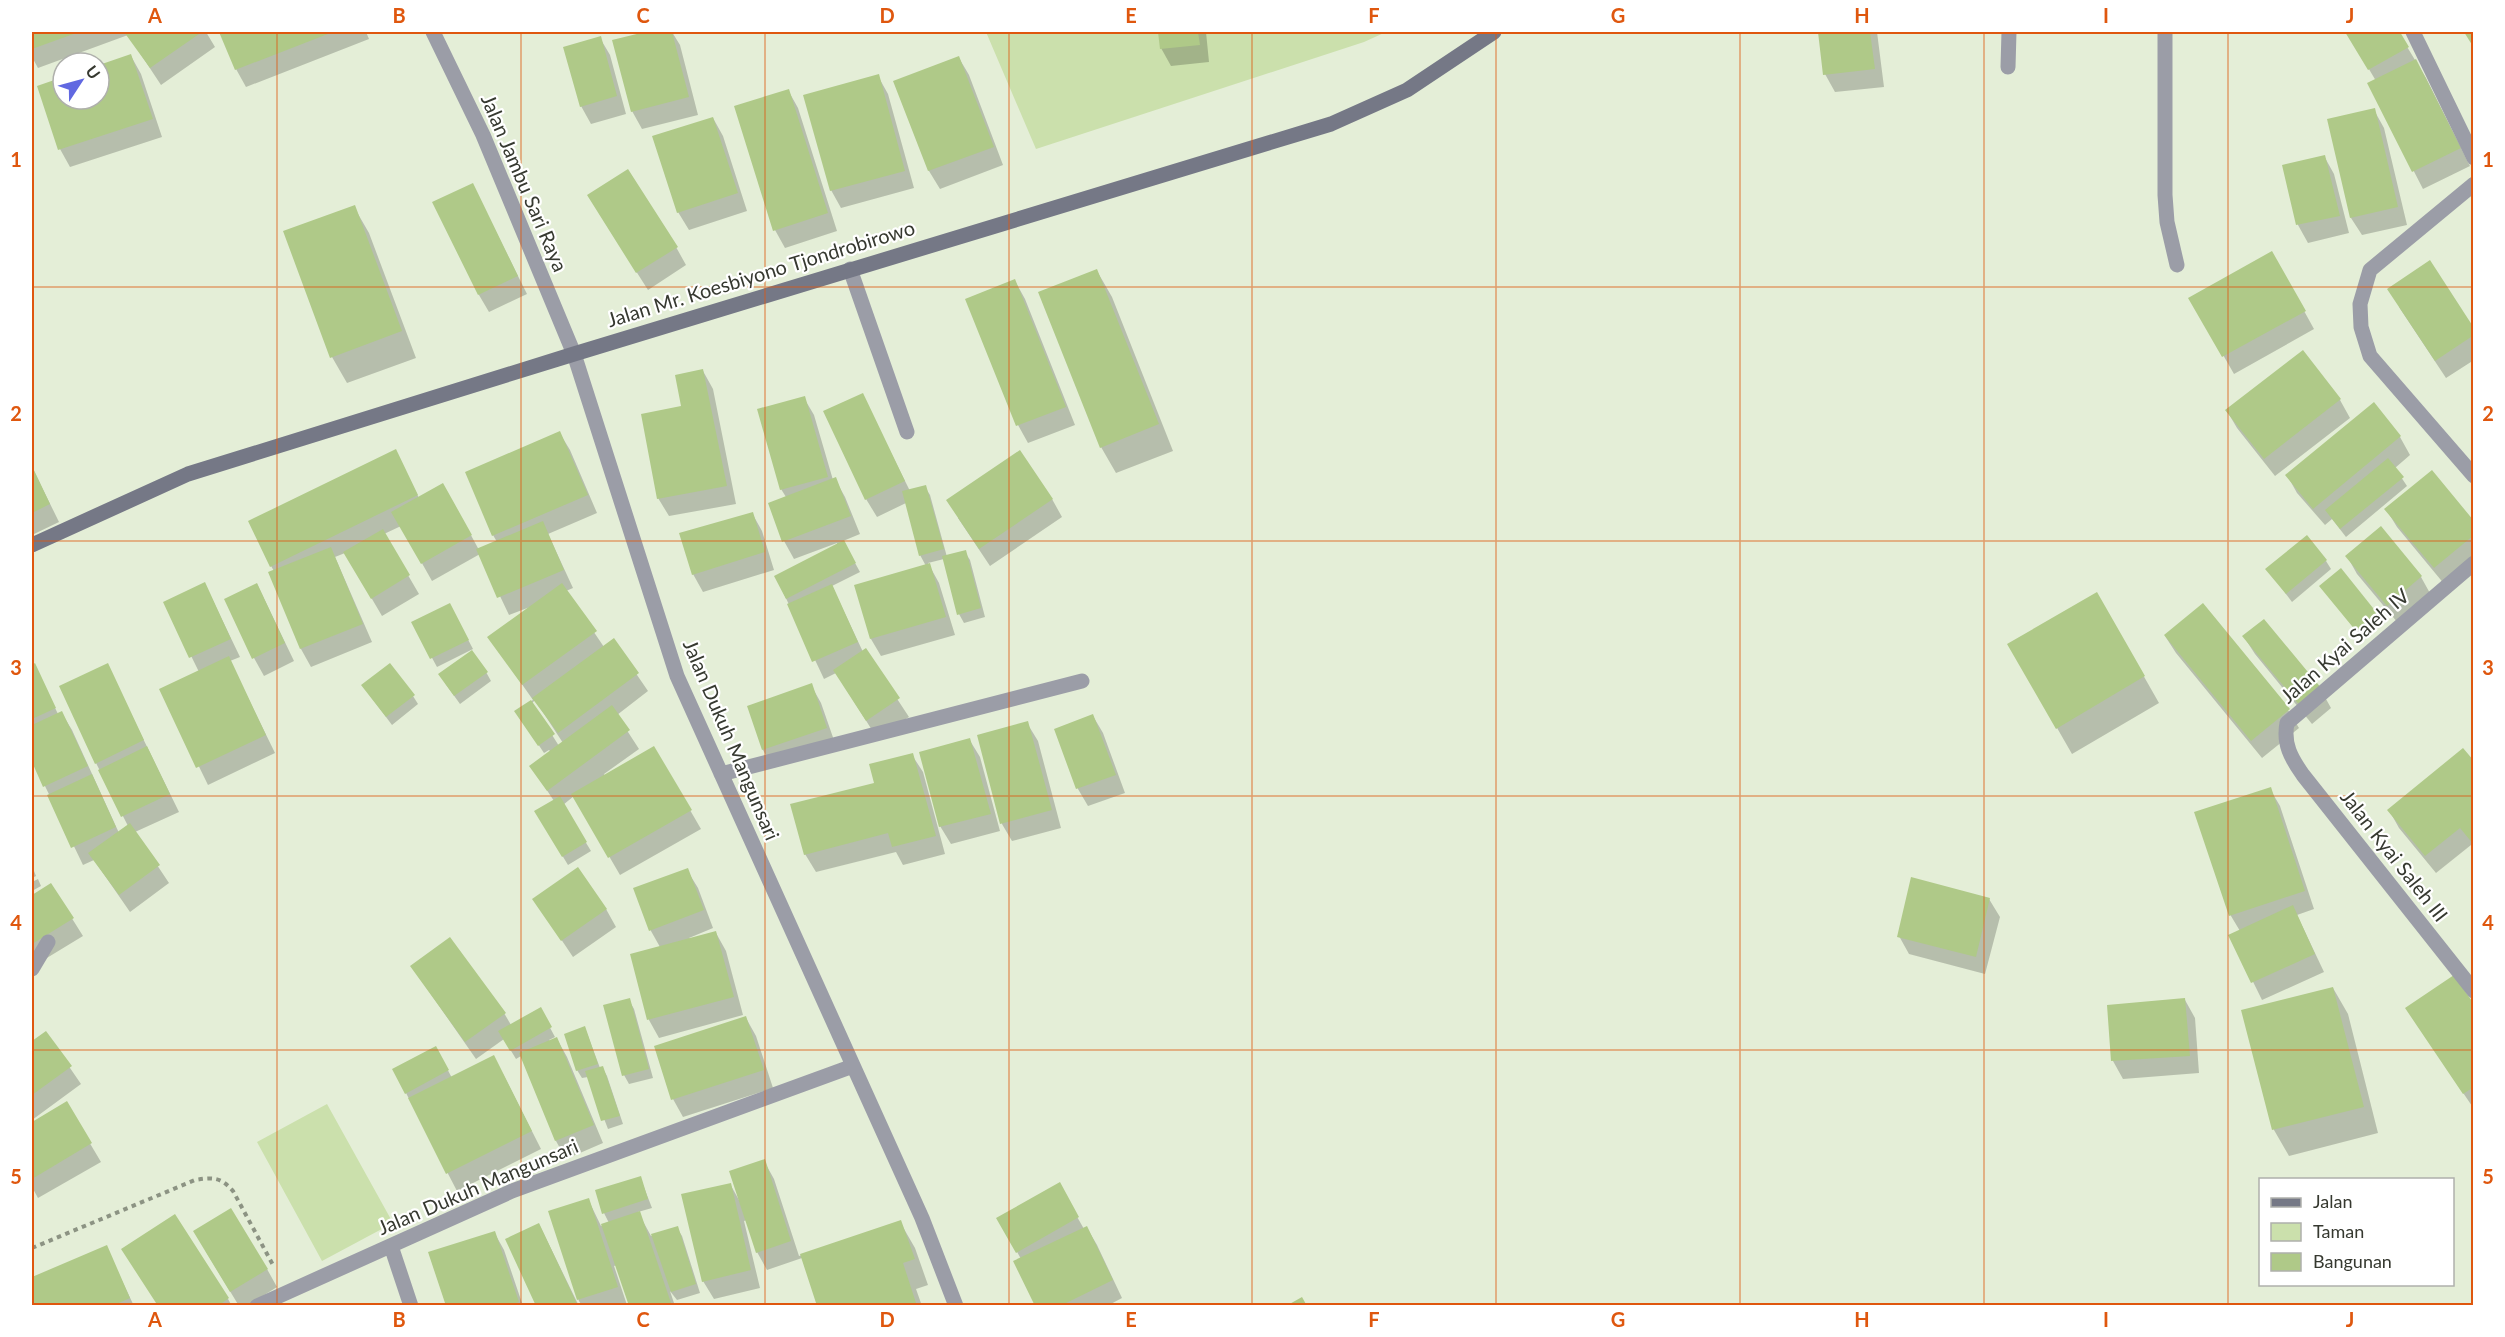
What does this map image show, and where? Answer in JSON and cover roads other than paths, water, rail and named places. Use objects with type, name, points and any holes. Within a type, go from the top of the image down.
[{"type":"main road","name":"Jalan Mr. Koesbiyono Tjondrobirowo","points":[[32,545],[188,474],[850,269],[1331,124],[1407,90],[1494,32]]},
{"type":"street","name":"Jalan Jambu Sari Raya","points":[[433,32],[483,135],[574,354]]},
{"type":"street","points":[[2008,67],[2010,32]]},
{"type":"street","points":[[2165,32],[2164,195],[2176,265]]},
{"type":"street","points":[[2413,32],[2474,158]]},
{"type":"street","points":[[2474,184],[2370,270],[2360,304],[2361,327],[2370,356],[2474,476]]},
{"type":"street","points":[[850,269],[907,432]]},
{"type":"street","name":"Jalan Dukuh Mangunsari","points":[[574,354],[677,676],[922,1218],[956,1305]]},
{"type":"street","name":"Jalan Kyai Saleh IV","points":[[2303,775],[2291,759],[2285,737],[2288,723],[2474,563]]},
{"type":"street","points":[[721,774],[1082,681]]},
{"type":"street","name":"Jalan Kyai Saleh III","points":[[2303,775],[2474,992]]},
{"type":"street","points":[[32,969],[48,942]]},
{"type":"street","name":"Jalan Dukuh Mangunsari","points":[[257,1305],[512,1191],[853,1066]]},
{"type":"street","points":[[391,1246],[411,1305]]}]
